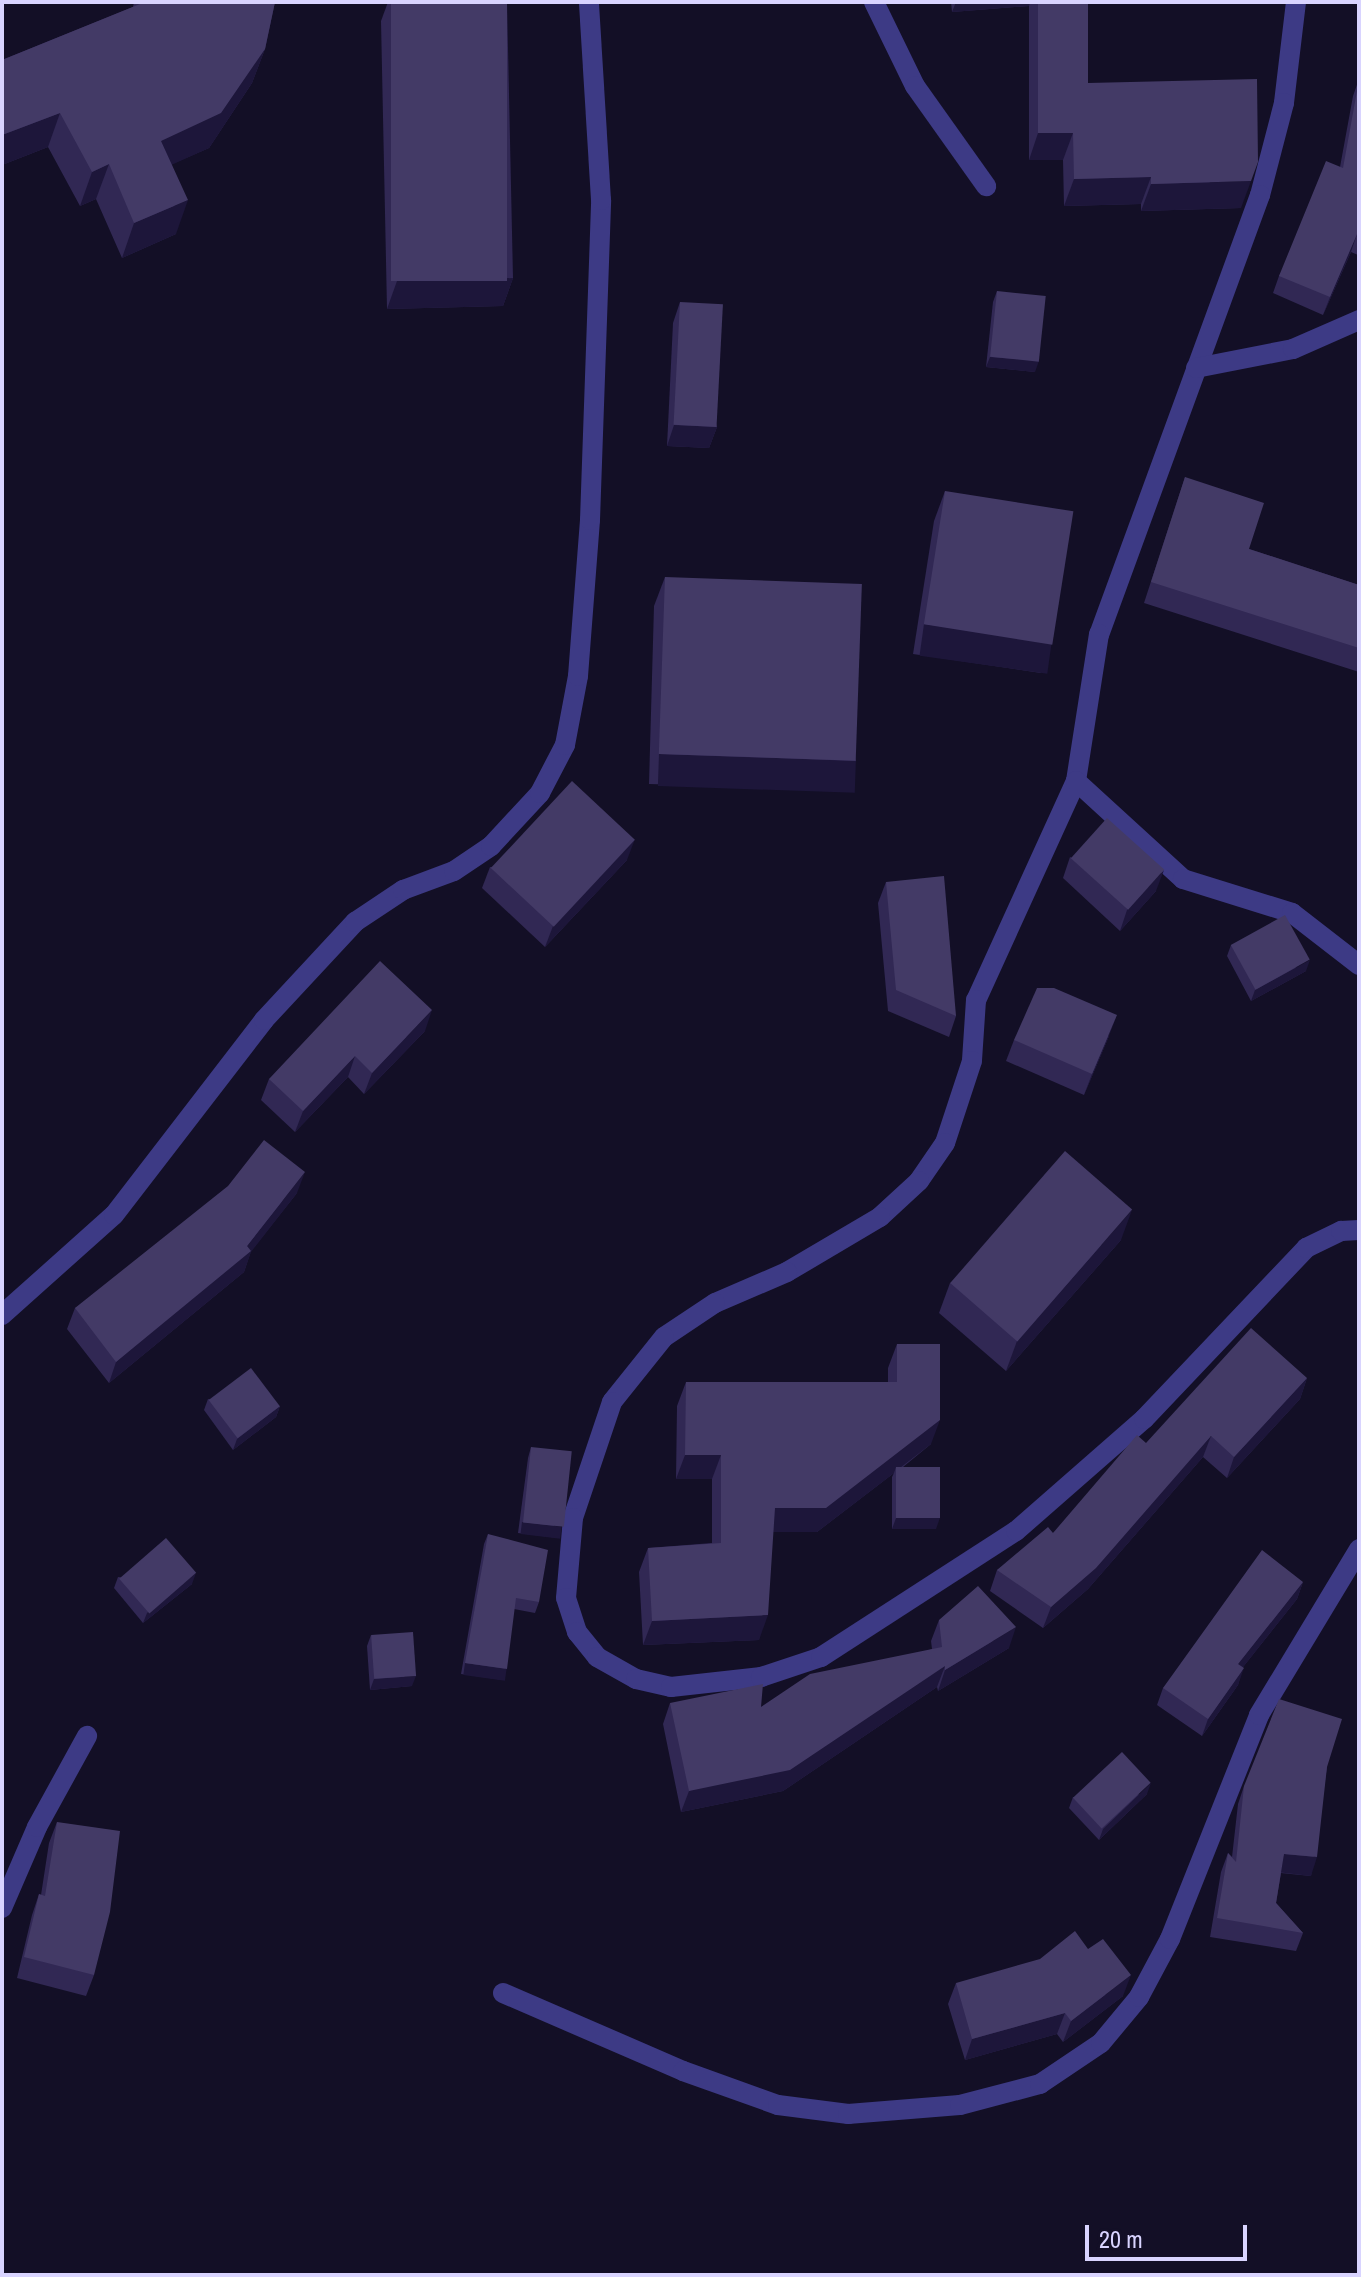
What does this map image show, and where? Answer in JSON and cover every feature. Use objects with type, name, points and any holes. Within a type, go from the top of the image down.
[{"type":"street","points":[[2,1315],[114,1215],[264,1020],[355,922],[403,890],[454,871],[491,846],[540,793],[565,745],[578,676],[590,520],[601,200],[589,2]]},
{"type":"street","points":[[874,2],[915,86],[986,186]]},
{"type":"street","points":[[1296,2],[1293,49],[1273,149],[1099,634],[1076,781],[976,1000],[972,1061],[945,1143],[919,1181],[880,1217],[787,1272],[715,1303],[664,1337],[612,1402],[573,1518],[566,1598],[577,1632],[597,1657],[636,1679],[671,1687],[761,1677],[821,1657],[1016,1531],[1144,1419],[1306,1248],[1341,1231],[1359,1230]]},
{"type":"street","points":[[1196,368],[1293,349],[1359,320]]},
{"type":"street","points":[[1076,781],[1183,879],[1230,898],[1292,913],[1359,965]]},
{"type":"street","points":[[503,1993],[683,2071],[778,2105],[848,2114],[960,2105],[1040,2084],[1101,2043],[1139,1997],[1170,1939],[1259,1715],[1359,1549]]},
{"type":"street","points":[[2,1908],[37,1827],[87,1736]]},
{"type":"building","points":[[141,2],[275,2],[265,49],[221,113],[161,141],[188,200],[134,223],[109,164],[92,172],[60,113],[2,135],[2,60]]},
{"type":"building","points":[[391,2],[507,2],[507,281],[391,281]]},
{"type":"building","points":[[1038,2],[1088,2],[1088,83],[1257,79],[1258,162],[1251,181],[1151,184],[1151,177],[1074,179],[1073,133],[1038,133]]},
{"type":"building","points":[[1359,80],[1359,235],[1330,297],[1279,276],[1326,161],[1343,168]]},
{"type":"building","points":[[997,291],[1046,296],[1039,362],[990,357]]},
{"type":"building","points":[[680,302],[723,304],[717,427],[674,425]]},
{"type":"building","points":[[1185,477],[1264,503],[1249,549],[1359,585],[1359,648],[1151,582]]},
{"type":"building","points":[[945,491],[1073,511],[1052,645],[924,624]]},
{"type":"building","points":[[665,577],[862,584],[856,761],[659,754]]},
{"type":"building","points":[[572,781],[635,840],[554,927],[491,868]]},
{"type":"building","points":[[1107,818],[1164,870],[1128,910],[1071,858]]},
{"type":"building","points":[[944,876],[956,1016],[896,990],[886,882]]},
{"type":"building","points":[[1285,915],[1310,960],[1255,990],[1231,945]]},
{"type":"building","points":[[380,961],[432,1010],[372,1073],[355,1056],[303,1111],[269,1079]]},
{"type":"building","points":[[1037,988],[1054,988],[1117,1015],[1092,1074],[1014,1040]]},
{"type":"building","points":[[264,1140],[305,1172],[247,1246],[251,1251],[116,1362],[75,1308],[228,1186]]},
{"type":"building","points":[[1065,1151],[1132,1209],[1017,1341],[950,1283]]},
{"type":"building","points":[[1251,1328],[1307,1378],[1234,1457],[1211,1436],[1096,1568],[1051,1607],[997,1570],[1048,1527],[1053,1533],[1137,1435],[1146,1443]]},
{"type":"building","points":[[897,1344],[940,1344],[940,1420],[826,1508],[775,1508],[768,1615],[652,1621],[648,1548],[721,1543],[721,1455],[685,1455],[686,1382],[897,1382]]},
{"type":"building","points":[[251,1368],[280,1406],[238,1438],[209,1400]]},
{"type":"building","points":[[531,1447],[572,1451],[564,1527],[523,1523]]},
{"type":"building","points":[[896,1467],[940,1467],[940,1518],[896,1518]]},
{"type":"building","points":[[488,1534],[548,1550],[539,1602],[516,1598],[507,1669],[465,1663]]},
{"type":"building","points":[[166,1538],[196,1573],[149,1613],[119,1579]]},
{"type":"building","points":[[1262,1550],[1303,1582],[1238,1664],[1244,1668],[1208,1719],[1163,1688]]},
{"type":"building","points":[[978,1586],[1016,1627],[945,1670],[945,1666],[790,1770],[689,1791],[670,1703],[763,1684],[761,1707],[810,1674],[942,1647],[939,1620]]},
{"type":"building","points":[[413,1632],[416,1676],[374,1679],[371,1635]]},
{"type":"building","points":[[1279,1699],[1342,1719],[1327,1767],[1317,1857],[1284,1854],[1276,1903],[1303,1933],[1217,1918],[1228,1853],[1236,1862],[1244,1786]]},
{"type":"building","points":[[1122,1752],[1151,1783],[1102,1828],[1073,1798]]},
{"type":"building","points":[[57,1822],[120,1831],[110,1912],[94,1975],[24,1957],[39,1894],[45,1896]]},
{"type":"building","points":[[1075,1931],[1088,1949],[1103,1939],[1131,1975],[1071,2021],[1065,2013],[972,2039],[956,1983],[1040,1959]]}]
